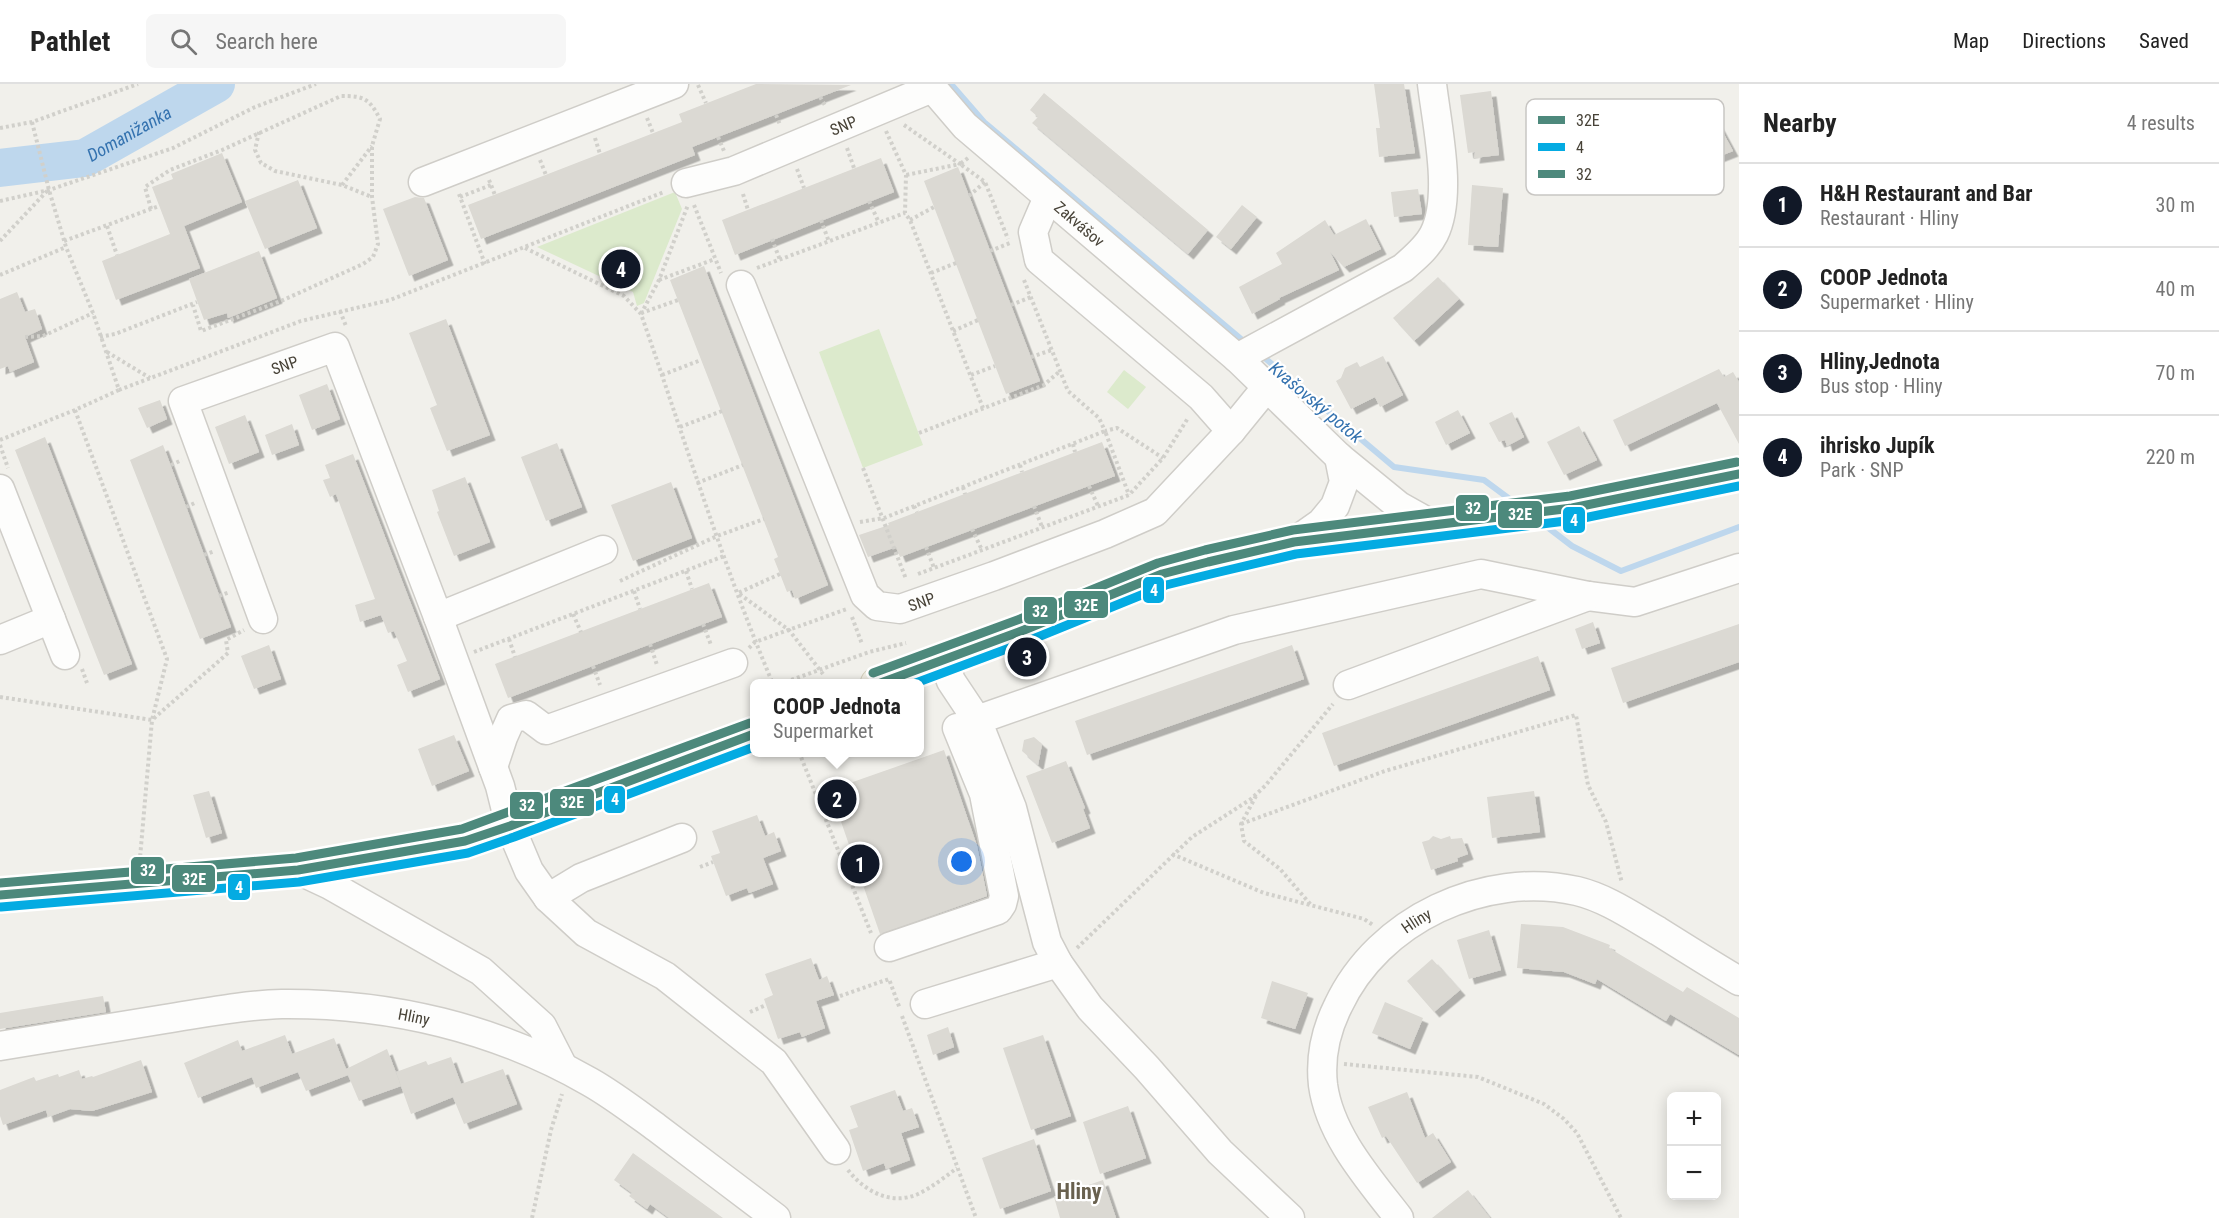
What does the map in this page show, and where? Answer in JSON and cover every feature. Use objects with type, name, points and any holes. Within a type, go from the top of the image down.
[{"type":"main road","points":[[890,679],[1024,630],[1162,574],[1294,542],[1572,508],[1739,474]]},
{"type":"main road","points":[[0,895],[298,870],[465,841],[750,736]]},
{"type":"street","points":[[423,182],[455,184],[674,84]]},
{"type":"street","points":[[1249,352],[1403,268],[1424,248],[1439,222],[1442,207],[1443,178],[1432,84]]},
{"type":"street","name":"Zakvášov","points":[[930,86],[965,126],[1048,197],[1249,352],[1266,388],[1339,457],[1399,506],[1433,525]]},
{"type":"street","name":"SNP","points":[[686,183],[734,171],[883,110],[930,86]]},
{"type":"street","points":[[1048,197],[1034,232],[1038,260],[1201,397],[1231,431]]},
{"type":"street","points":[[738,279],[839,526],[854,600]]},
{"type":"street","name":"SNP","points":[[263,619],[183,401],[334,347],[454,660],[493,767],[510,826]]},
{"type":"street","name":"SNP","points":[[854,600],[900,609],[994,576],[1155,512],[1231,431],[1266,388]]},
{"type":"street","points":[[1294,542],[1321,523],[1335,506],[1344,482],[1339,457]]},
{"type":"street","points":[[0,489],[65,656]]},
{"type":"street","points":[[438,617],[603,550]]},
{"type":"street","points":[[967,724],[1234,630],[1481,574],[1588,596],[1635,602],[1739,568]]},
{"type":"street","points":[[1348,685],[1588,596]]},
{"type":"street","points":[[0,640],[51,619]]},
{"type":"street","points":[[883,952],[998,910],[1004,896],[987,802],[967,724],[942,659]]},
{"type":"street","points":[[493,767],[511,719],[526,715],[546,730],[733,663]]},
{"type":"street","points":[[967,724],[1012,808],[1052,952],[1090,1008],[1147,1068],[1220,1152],[1290,1218]]},
{"type":"street","points":[[510,826],[529,871],[548,898],[586,933],[665,976],[774,1062],[836,1150]]},
{"type":"street","points":[[548,898],[581,878],[682,838]]},
{"type":"street","points":[[298,870],[330,885],[481,971],[542,1026],[563,1067]]},
{"type":"street","name":"Hliny","points":[[1398,1218],[1341,1136],[1326,1096],[1323,1062],[1329,1024],[1341,999],[1362,965],[1390,938],[1429,912],[1469,896],[1532,887],[1577,891],[1611,904],[1739,981]]},
{"type":"street","points":[[925,1004],[1052,952]]},
{"type":"street","name":"Hliny","points":[[0,1046],[230,1009],[280,1004],[384,1010],[440,1021],[500,1039],[592,1082],[776,1218]]},
{"type":"path","points":[[0,128],[32,122],[138,84]]},
{"type":"path","points":[[0,201],[173,148],[255,107],[316,84]]},
{"type":"path","points":[[698,84],[706,104]]},
{"type":"path","points":[[100,337],[115,334],[195,303],[201,331],[281,301],[363,264],[373,257],[378,244],[372,197],[372,146],[380,119],[373,104],[361,96],[341,96],[222,150],[170,170],[145,187],[152,209]]},
{"type":"path","points":[[883,110],[986,182],[1014,254]]},
{"type":"path","points":[[883,110],[906,175],[906,213],[983,408]]},
{"type":"path","points":[[32,122],[64,241],[93,312],[119,390]]},
{"type":"path","points":[[259,132],[255,150],[261,163],[275,171],[342,185],[372,197]]},
{"type":"path","points":[[342,185],[372,146]]},
{"type":"path","points":[[906,175],[960,164],[987,146]]},
{"type":"path","points":[[969,196],[986,182]]},
{"type":"path","points":[[0,440],[119,390],[301,321],[390,300],[686,183]]},
{"type":"path","points":[[485,264],[455,184],[491,184]]},
{"type":"path","points":[[0,241],[48,188]]},
{"type":"path","points":[[640,314],[659,280],[691,197],[715,259],[738,279],[780,260],[906,213]]},
{"type":"path","points":[[870,201],[879,223]]},
{"type":"path","points":[[64,241],[159,206]]},
{"type":"path","points":[[910,220],[934,207]]},
{"type":"path","points":[[820,220],[829,242]]},
{"type":"path","points":[[107,226],[117,255]]},
{"type":"path","points":[[772,239],[780,260]]},
{"type":"path","points":[[990,251],[1010,243]]},
{"type":"path","points":[[0,275],[66,247]]},
{"type":"path","points":[[525,248],[624,296],[640,314],[697,483],[771,679]]},
{"type":"path","points":[[659,280],[715,259]]},
{"type":"path","points":[[931,273],[956,263]]},
{"type":"path","points":[[1022,275],[1068,391],[1100,418],[1129,495]]},
{"type":"path","points":[[1011,305],[1031,297]]},
{"type":"path","points":[[640,314],[678,300]]},
{"type":"path","points":[[25,337],[43,336],[93,312]]},
{"type":"path","points":[[953,331],[978,320]]},
{"type":"path","points":[[1031,357],[1052,350]]},
{"type":"path","points":[[107,352],[151,378]]},
{"type":"path","points":[[662,375],[701,360]]},
{"type":"path","points":[[970,375],[995,366]]},
{"type":"path","points":[[919,433],[1044,385],[1060,370]]},
{"type":"path","points":[[733,663],[756,642],[789,630],[854,600],[1129,495],[1162,458],[1201,397]]},
{"type":"path","points":[[75,410],[167,659],[152,720],[139,865]]},
{"type":"path","points":[[680,427],[722,411]]},
{"type":"path","points":[[839,526],[884,518],[1117,428],[1162,458]]},
{"type":"path","points":[[1073,444],[1075,452]]},
{"type":"path","points":[[697,483],[742,465]]},
{"type":"path","points":[[1020,465],[1022,472]]},
{"type":"path","points":[[863,468],[906,579]]},
{"type":"path","points":[[1089,486],[1098,506]]},
{"type":"path","points":[[963,487],[965,494]]},
{"type":"path","points":[[914,506],[917,512]]},
{"type":"path","points":[[1034,506],[1042,527]]},
{"type":"path","points":[[620,581],[717,536],[764,519]]},
{"type":"path","points":[[972,529],[982,550]]},
{"type":"path","points":[[926,547],[934,568]]},
{"type":"path","points":[[454,660],[724,556]]},
{"type":"path","points":[[686,571],[693,590]]},
{"type":"path","points":[[738,593],[780,574]]},
{"type":"path","points":[[634,591],[640,609]]},
{"type":"path","points":[[738,593],[789,630],[823,674]]},
{"type":"path","points":[[854,600],[862,644]]},
{"type":"path","points":[[573,614],[581,632]]},
{"type":"path","points":[[152,720],[228,653],[226,640],[263,619]]},
{"type":"path","points":[[508,639],[516,657]]},
{"type":"path","points":[[650,644],[657,664]]},
{"type":"path","points":[[593,666],[600,685]]},
{"type":"path","points":[[1312,905],[1280,869],[1244,841],[1241,824],[1257,793],[1348,685]]},
{"type":"path","points":[[0,697],[152,720]]},
{"type":"path","points":[[1241,824],[1385,771],[1576,715],[1587,785],[1606,822],[1626,896],[1635,918]]},
{"type":"path","points":[[801,757],[883,952],[889,979],[976,1218]]},
{"type":"path","points":[[1052,952],[1089,937],[1172,854],[1192,837],[1257,793]]},
{"type":"path","points":[[1172,854],[1264,893],[1364,919],[1390,938]]},
{"type":"path","points":[[700,867],[713,862]]},
{"type":"path","points":[[840,996],[889,979]]},
{"type":"path","points":[[1323,1062],[1478,1077],[1544,1104],[1564,1119],[1577,1133],[1621,1218]]},
{"type":"path","points":[[532,1218],[551,1130],[562,1095],[563,1067]]},
{"type":"path","points":[[836,1150],[844,1166],[858,1183],[887,1199],[916,1195],[957,1168]]},
{"type":"green space","points":[[675,192],[682,209],[644,303],[637,306],[633,292],[537,247]]},
{"type":"green space","points":[[879,329],[923,445],[863,468],[819,352]]},
{"type":"green space","points":[[1124,370],[1146,387],[1128,409],[1107,392]]},
{"type":"building","points":[[756,84],[851,85],[692,147],[695,155],[481,239],[468,205],[682,122],[679,114]]},
{"type":"building","points":[[1374,84],[1404,84],[1415,153],[1379,157],[1376,128],[1380,128]]},
{"type":"building","points":[[1491,91],[1499,155],[1474,158],[1475,152],[1468,153],[1460,95]]},
{"type":"building","points":[[1044,93],[1208,230],[1188,254],[1032,123],[1038,117],[1030,110]]},
{"type":"building","points":[[1724,134],[1733,151],[1724,155]]},
{"type":"building","points":[[222,153],[242,202],[184,226],[200,268],[116,300],[102,261],[170,234],[152,187],[173,179],[171,174]]},
{"type":"building","points":[[881,158],[894,192],[735,255],[722,220]]},
{"type":"building","points":[[958,167],[1040,381],[1006,394],[924,181]]},
{"type":"building","points":[[298,180],[317,228],[265,249],[245,201]]},
{"type":"building","points":[[1472,185],[1503,188],[1498,247],[1468,245]]},
{"type":"building","points":[[1418,189],[1422,214],[1394,217],[1391,192]]},
{"type":"building","points":[[415,197],[424,198],[448,260],[409,276],[383,209]]},
{"type":"building","points":[[1242,205],[1257,217],[1231,249],[1216,237]]},
{"type":"building","points":[[1366,219],[1381,249],[1344,267],[1330,252],[1339,270],[1279,298],[1252,314],[1239,287],[1282,264],[1276,253],[1325,220],[1334,235]]},
{"type":"building","points":[[259,251],[277,298],[228,318],[227,313],[204,320],[189,279]]},
{"type":"building","points":[[704,266],[828,585],[795,599],[792,590],[787,592],[774,559],[778,557],[670,280]]},
{"type":"building","points":[[1438,277],[1459,299],[1414,341],[1393,318]]},
{"type":"building","points":[[17,292],[25,312],[35,309],[42,329],[25,337],[34,362],[10,372],[8,366],[0,369],[0,299]]},
{"type":"building","points":[[446,319],[490,435],[447,451],[430,408],[437,405],[409,333]]},
{"type":"building","points":[[1383,356],[1403,395],[1380,407],[1375,397],[1351,409],[1336,381],[1341,378],[1345,368],[1357,362],[1360,367]]},
{"type":"building","points":[[1719,369],[1724,377],[1733,372],[1739,382],[1739,444],[1717,403],[1625,446],[1613,420]]},
{"type":"building","points":[[327,384],[340,419],[312,430],[299,395]]},
{"type":"building","points":[[160,400],[167,419],[147,428],[138,408]]},
{"type":"building","points":[[1458,410],[1470,433],[1446,445],[1435,422]]},
{"type":"building","points":[[1512,412],[1524,437],[1507,446],[1505,440],[1499,442],[1489,423]]},
{"type":"building","points":[[245,415],[259,452],[229,464],[215,427]]},
{"type":"building","points":[[292,424],[299,445],[272,455],[265,435]]},
{"type":"building","points":[[1579,426],[1597,460],[1564,475],[1547,442]]},
{"type":"building","points":[[45,437],[132,664],[104,675],[15,450]]},
{"type":"building","points":[[1102,442],[1115,476],[900,557],[896,547],[868,557],[859,535]]},
{"type":"building","points":[[557,443],[582,507],[546,521],[521,457]]},
{"type":"building","points":[[163,445],[231,627],[200,639],[130,460]]},
{"type":"building","points":[[353,454],[440,679],[408,692],[397,665],[407,661],[394,631],[388,633],[381,615],[360,622],[355,605],[375,599],[336,494],[330,497],[323,480],[330,478],[325,465]]},
{"type":"building","points":[[465,477],[490,542],[454,556],[437,512],[439,511],[432,490]]},
{"type":"building","points":[[671,482],[692,538],[633,561],[611,505]]},
{"type":"building","points":[[709,583],[722,617],[508,698],[495,664]]},
{"type":"building","points":[[1593,622],[1600,643],[1582,649],[1575,629]]},
{"type":"building","points":[[1739,624],[1739,662],[1623,703],[1611,668]]},
{"type":"building","points":[[269,645],[281,679],[254,689],[241,656]]},
{"type":"building","points":[[1292,645],[1304,679],[1087,755],[1075,721]]},
{"type":"building","points":[[1538,656],[1550,690],[1334,766],[1322,733]]},
{"type":"building","points":[[454,735],[469,771],[432,786],[418,749]]},
{"type":"building","points":[[1034,737],[1042,744],[1038,765],[1022,751],[1024,740]]},
{"type":"building","points":[[944,750],[977,846],[987,896],[880,934],[830,790]]},
{"type":"building","points":[[1066,761],[1085,808],[1083,809],[1090,828],[1052,843],[1026,776]]},
{"type":"building","points":[[209,791],[222,833],[206,838],[193,795]]},
{"type":"building","points":[[1534,791],[1540,832],[1492,838],[1487,797]]},
{"type":"building","points":[[757,815],[765,836],[774,832],[781,851],[763,858],[773,884],[749,893],[747,888],[726,896],[711,856],[720,853],[712,831]]},
{"type":"building","points":[[1433,836],[1441,839],[1450,836],[1451,839],[1462,838],[1468,854],[1457,858],[1458,861],[1431,870],[1422,842]]},
{"type":"building","points":[[1521,924],[1563,927],[1610,945],[1609,948],[1683,992],[1687,987],[1739,1018],[1739,1055],[1670,1014],[1666,1021],[1597,979],[1595,984],[1564,972],[1517,968]]},
{"type":"building","points":[[1489,930],[1501,970],[1469,979],[1457,940]]},
{"type":"building","points":[[811,958],[819,980],[827,976],[834,995],[816,1001],[825,1028],[802,1037],[800,1032],[778,1039],[764,999],[773,995],[765,974]]},
{"type":"building","points":[[1432,959],[1460,990],[1434,1012],[1407,981]]},
{"type":"building","points":[[1272,981],[1308,993],[1295,1029],[1261,1018]]},
{"type":"building","points":[[103,996],[106,1012],[0,1029],[0,1013]]},
{"type":"building","points":[[1385,1002],[1423,1018],[1410,1049],[1372,1033]]},
{"type":"building","points":[[948,1027],[954,1047],[933,1055],[927,1035]]},
{"type":"building","points":[[285,1035],[292,1054],[334,1038],[346,1069],[387,1049],[401,1086],[359,1101],[348,1075],[306,1091],[298,1072],[256,1088],[252,1077],[198,1098],[184,1063],[238,1040],[242,1051]]},
{"type":"building","points":[[1043,1035],[1071,1116],[1031,1130],[1003,1048]]},
{"type":"building","points":[[451,1057],[461,1084],[503,1069],[517,1104],[464,1124],[453,1097],[411,1114],[396,1072],[426,1061],[428,1065]]},
{"type":"building","points":[[141,1060],[152,1092],[92,1111],[70,1109],[48,1117],[46,1110],[3,1125],[0,1116],[0,1090],[34,1077],[36,1081],[58,1074],[59,1077],[79,1070],[82,1079],[93,1077]]},
{"type":"building","points":[[895,1090],[903,1111],[912,1108],[919,1127],[901,1133],[910,1160],[886,1169],[884,1163],[863,1171],[849,1130],[858,1127],[850,1106]]},
{"type":"building","points":[[1407,1092],[1425,1138],[1433,1133],[1451,1162],[1417,1183],[1386,1136],[1382,1138],[1368,1107]]},
{"type":"building","points":[[1128,1106],[1146,1158],[1100,1174],[1083,1122]]},
{"type":"building","points":[[1034,1139],[1051,1191],[1000,1209],[982,1158]]},
{"type":"building","points":[[633,1153],[723,1218],[669,1218],[650,1204],[647,1209],[629,1196],[632,1193],[614,1180]]},
{"type":"building","points":[[1103,1180],[1116,1218],[1060,1218],[1054,1197]]},
{"type":"building","points":[[1468,1190],[1490,1218],[1432,1218]]},
{"type":"waterway","name":"Domanižanka","points":[[0,168],[85,158],[216,84]]},
{"type":"waterway","name":"Kvašovský potok","points":[[951,84],[984,122],[1247,344]]},
{"type":"waterway","name":"Kvašovský potok","points":[[1260,354],[1394,467],[1484,480],[1515,503]]},
{"type":"waterway","name":"Kvašovský potok","points":[[1542,523],[1572,546],[1621,571],[1739,527]]},
{"type":"transit line","name":"32","points":[[873,673],[1020,619],[1158,563],[1205,550],[1293,530],[1570,496],[1737,462]]},
{"type":"transit line","name":"32E","points":[[892,679],[1024,630],[1162,574],[1208,562],[1294,542],[1572,508],[1739,474]]},
{"type":"transit line","name":"4","points":[[924,680],[1166,585],[1211,574],[1296,554],[1574,520],[1739,486]]},
{"type":"transit line","name":"32","points":[[0,883],[296,858],[462,829],[750,723]]},
{"type":"transit line","name":"32E","points":[[0,895],[298,870],[465,841],[750,736]]},
{"type":"transit line","name":"4","points":[[1,907],[299,882],[468,853],[750,748]]},
{"type":"place","name":"ihrisko Jupík","points":[[621,269]]},
{"type":"place","name":"Hliny,Jednota","points":[[1027,657]]},
{"type":"place","name":"COOP Jednota","points":[[837,799]]},
{"type":"place","name":"H&H Restaurant and Bar","points":[[860,864]]},
{"type":"district","name":"Hliny","points":[[1079,1191]]}]
